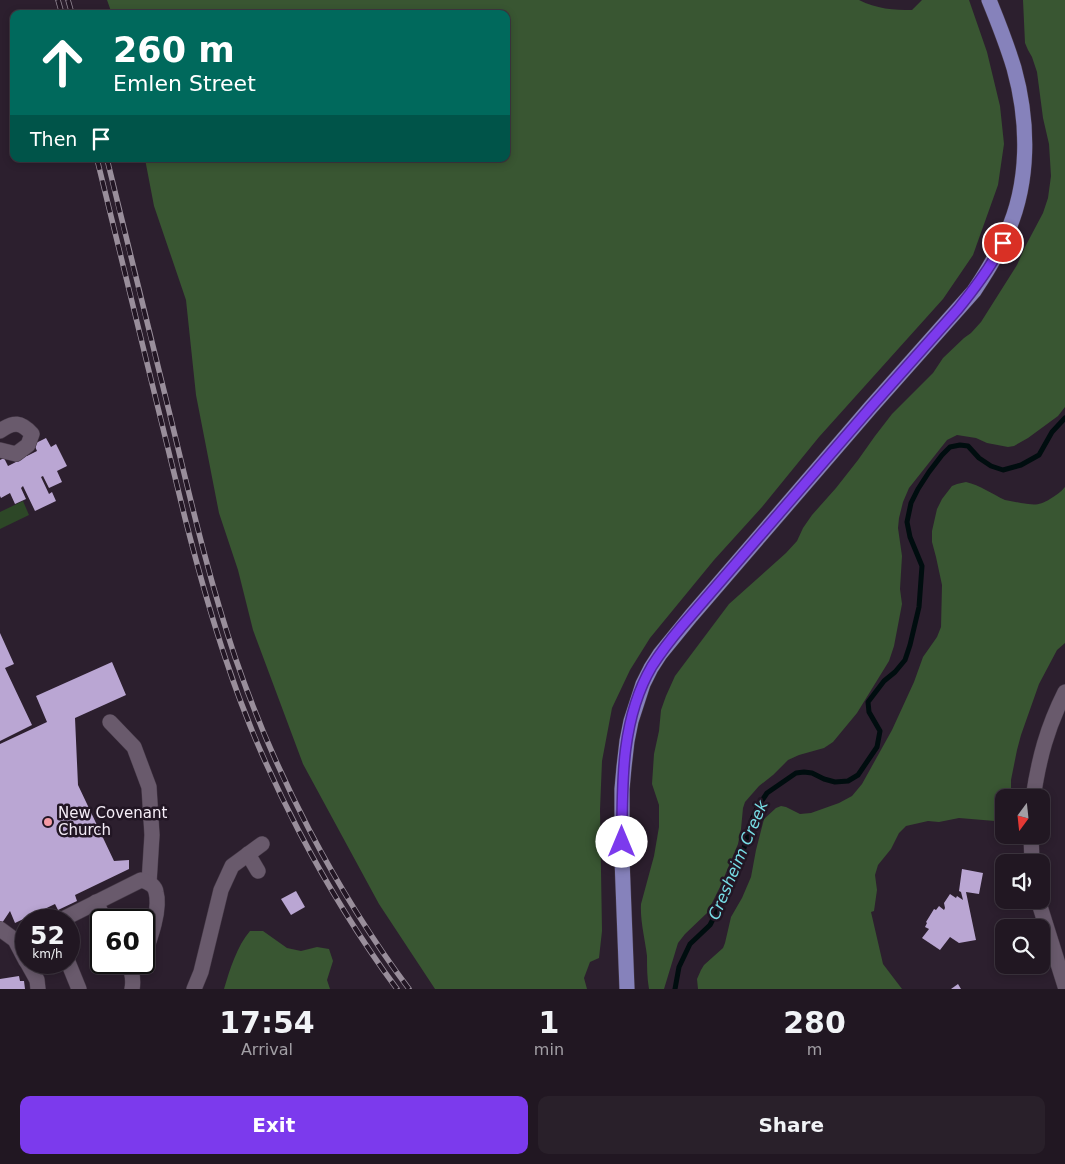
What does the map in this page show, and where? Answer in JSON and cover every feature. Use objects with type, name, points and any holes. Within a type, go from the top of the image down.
[{"type":"main road","points":[[627,989],[622,859],[622,789],[626,741],[641,691],[651,668],[679,630],[958,309],[982,278],[1001,246],[1014,214],[1022,179],[1025,138],[1020,94],[1014,68],[989,0]]},
{"type":"street","points":[[0,431],[15,424],[24,425],[32,434],[28,445],[16,454],[0,450]]},
{"type":"street","points":[[1034,789],[1040,754],[1047,732],[1065,692]]},
{"type":"street","points":[[110,722],[134,747],[149,788],[152,835],[150,882],[156,890],[157,906],[155,916]]},
{"type":"street","points":[[194,989],[221,890],[232,866],[262,844]]},
{"type":"street","points":[[248,854],[258,871]]},
{"type":"street","points":[[80,910],[141,880],[150,882]]},
{"type":"street","points":[[96,902],[100,909]]},
{"type":"street","points":[[1041,909],[1065,986]]},
{"type":"street","points":[[0,929],[15,935]]},
{"type":"street","points":[[34,974],[37,980],[38,989]]},
{"type":"street","points":[[73,974],[79,989]]},
{"type":"street","points":[[132,974],[133,987]]},
{"type":"street","points":[[133,987],[137,974]]},
{"type":"green space","points":[[107,0],[859,0],[885,8],[912,10],[922,0],[969,0],[987,52],[1000,106],[1004,144],[998,185],[973,255],[943,299],[819,437],[762,507],[714,560],[650,638],[630,670],[612,708],[602,761],[600,810],[602,931],[599,958],[590,962],[584,978],[587,989],[435,989],[379,904],[303,764],[253,630],[238,570],[219,513],[196,395],[186,300],[154,206],[146,162],[510,162],[510,10],[111,10]]},
{"type":"green space","points":[[1023,0],[1065,0],[1065,407],[1058,416],[1014,446],[1008,447],[987,443],[976,438],[957,435],[947,440],[909,488],[899,518],[898,528],[902,556],[900,589],[902,604],[894,646],[889,661],[857,713],[833,742],[824,748],[788,760],[759,786],[745,802],[738,844],[707,913],[678,943],[664,989],[649,989],[641,904],[654,856],[659,827],[659,805],[652,784],[654,754],[661,710],[675,676],[729,604],[797,541],[812,515],[836,488],[892,414],[933,373],[943,358],[981,322],[1017,265],[1043,213],[1048,198],[1051,176],[1049,144],[1043,118],[1037,72],[1025,43]]},
{"type":"green space","points":[[971,483],[1005,500],[1033,504],[1046,501],[1065,487],[1065,643],[1057,650],[1039,684],[1017,750],[1011,789],[995,789],[995,821],[959,818],[939,822],[928,821],[906,826],[899,833],[891,849],[878,865],[875,875],[877,890],[874,911],[871,912],[883,964],[902,989],[698,989],[697,979],[701,970],[723,948],[731,917],[751,877],[764,819],[781,806],[800,814],[811,813],[852,796],[862,784],[892,730],[923,657],[937,637],[941,627],[942,585],[932,542],[932,531],[937,509],[942,499],[952,486]]},
{"type":"green space","points":[[23,501],[29,515],[0,529],[0,512]]},
{"type":"green space","points":[[250,931],[263,931],[287,948],[301,951],[317,947],[329,949],[333,961],[327,980],[330,989],[224,989],[231,966],[245,937]]},
{"type":"building","points":[[46,438],[51,447],[56,444],[67,466],[57,471],[62,482],[49,488],[43,476],[41,477],[49,494],[52,492],[56,501],[35,511],[23,486],[21,488],[26,499],[15,504],[10,493],[1,498],[0,460],[4,458],[8,466],[18,461],[26,452],[27,456],[37,451],[34,444]]},
{"type":"building","points":[[0,633],[14,664],[5,668],[32,725],[0,741]]},
{"type":"building","name":"New Covenant Church","points":[[112,662],[126,695],[75,718],[78,785],[114,861],[129,860],[129,869],[75,895],[77,901],[60,909],[58,909],[55,904],[44,909],[15,909],[15,923],[10,911],[0,926],[0,744],[47,722],[36,696]]},
{"type":"building","points":[[962,869],[983,873],[979,894],[966,892],[976,940],[959,943],[950,937],[940,950],[922,938],[929,929],[925,927],[926,922],[934,909],[936,910],[939,906],[944,910],[944,903],[950,894],[963,900],[959,891]]},
{"type":"building","points":[[296,891],[305,907],[291,915],[281,899]]},
{"type":"building","points":[[19,976],[20,981],[24,981],[25,989],[0,989],[0,979]]},
{"type":"building","points":[[958,984],[961,989],[951,989]]},
{"type":"waterway","name":"Cresheim Creek","points":[[675,989],[679,967],[690,944],[710,925],[729,888],[744,848],[751,822],[757,808],[767,793],[796,773],[812,773],[835,782],[848,781],[858,775],[877,747],[880,731],[869,712],[868,702],[884,681],[905,660],[910,645],[919,607],[922,566],[910,537],[907,522],[911,503],[929,472],[950,447],[960,445],[968,446],[979,458],[991,466],[1003,470],[1021,465],[1039,455],[1052,432],[1065,418]]},
{"type":"railway","points":[[58,0],[61,10]]},
{"type":"railway","points":[[68,0],[71,10]]},
{"type":"railway","points":[[98,162],[194,553],[241,703],[258,746],[321,873],[397,989]]},
{"type":"railway","points":[[108,162],[208,566],[225,627],[251,701],[288,787],[309,830],[356,912],[409,989]]},
{"type":"place","name":"New Covenant Church","points":[[48,822]]},
{"type":"route","points":[[622,842],[622,789],[626,741],[636,704],[651,668],[682,626],[860,419],[974,291],[1003,243]]}]
